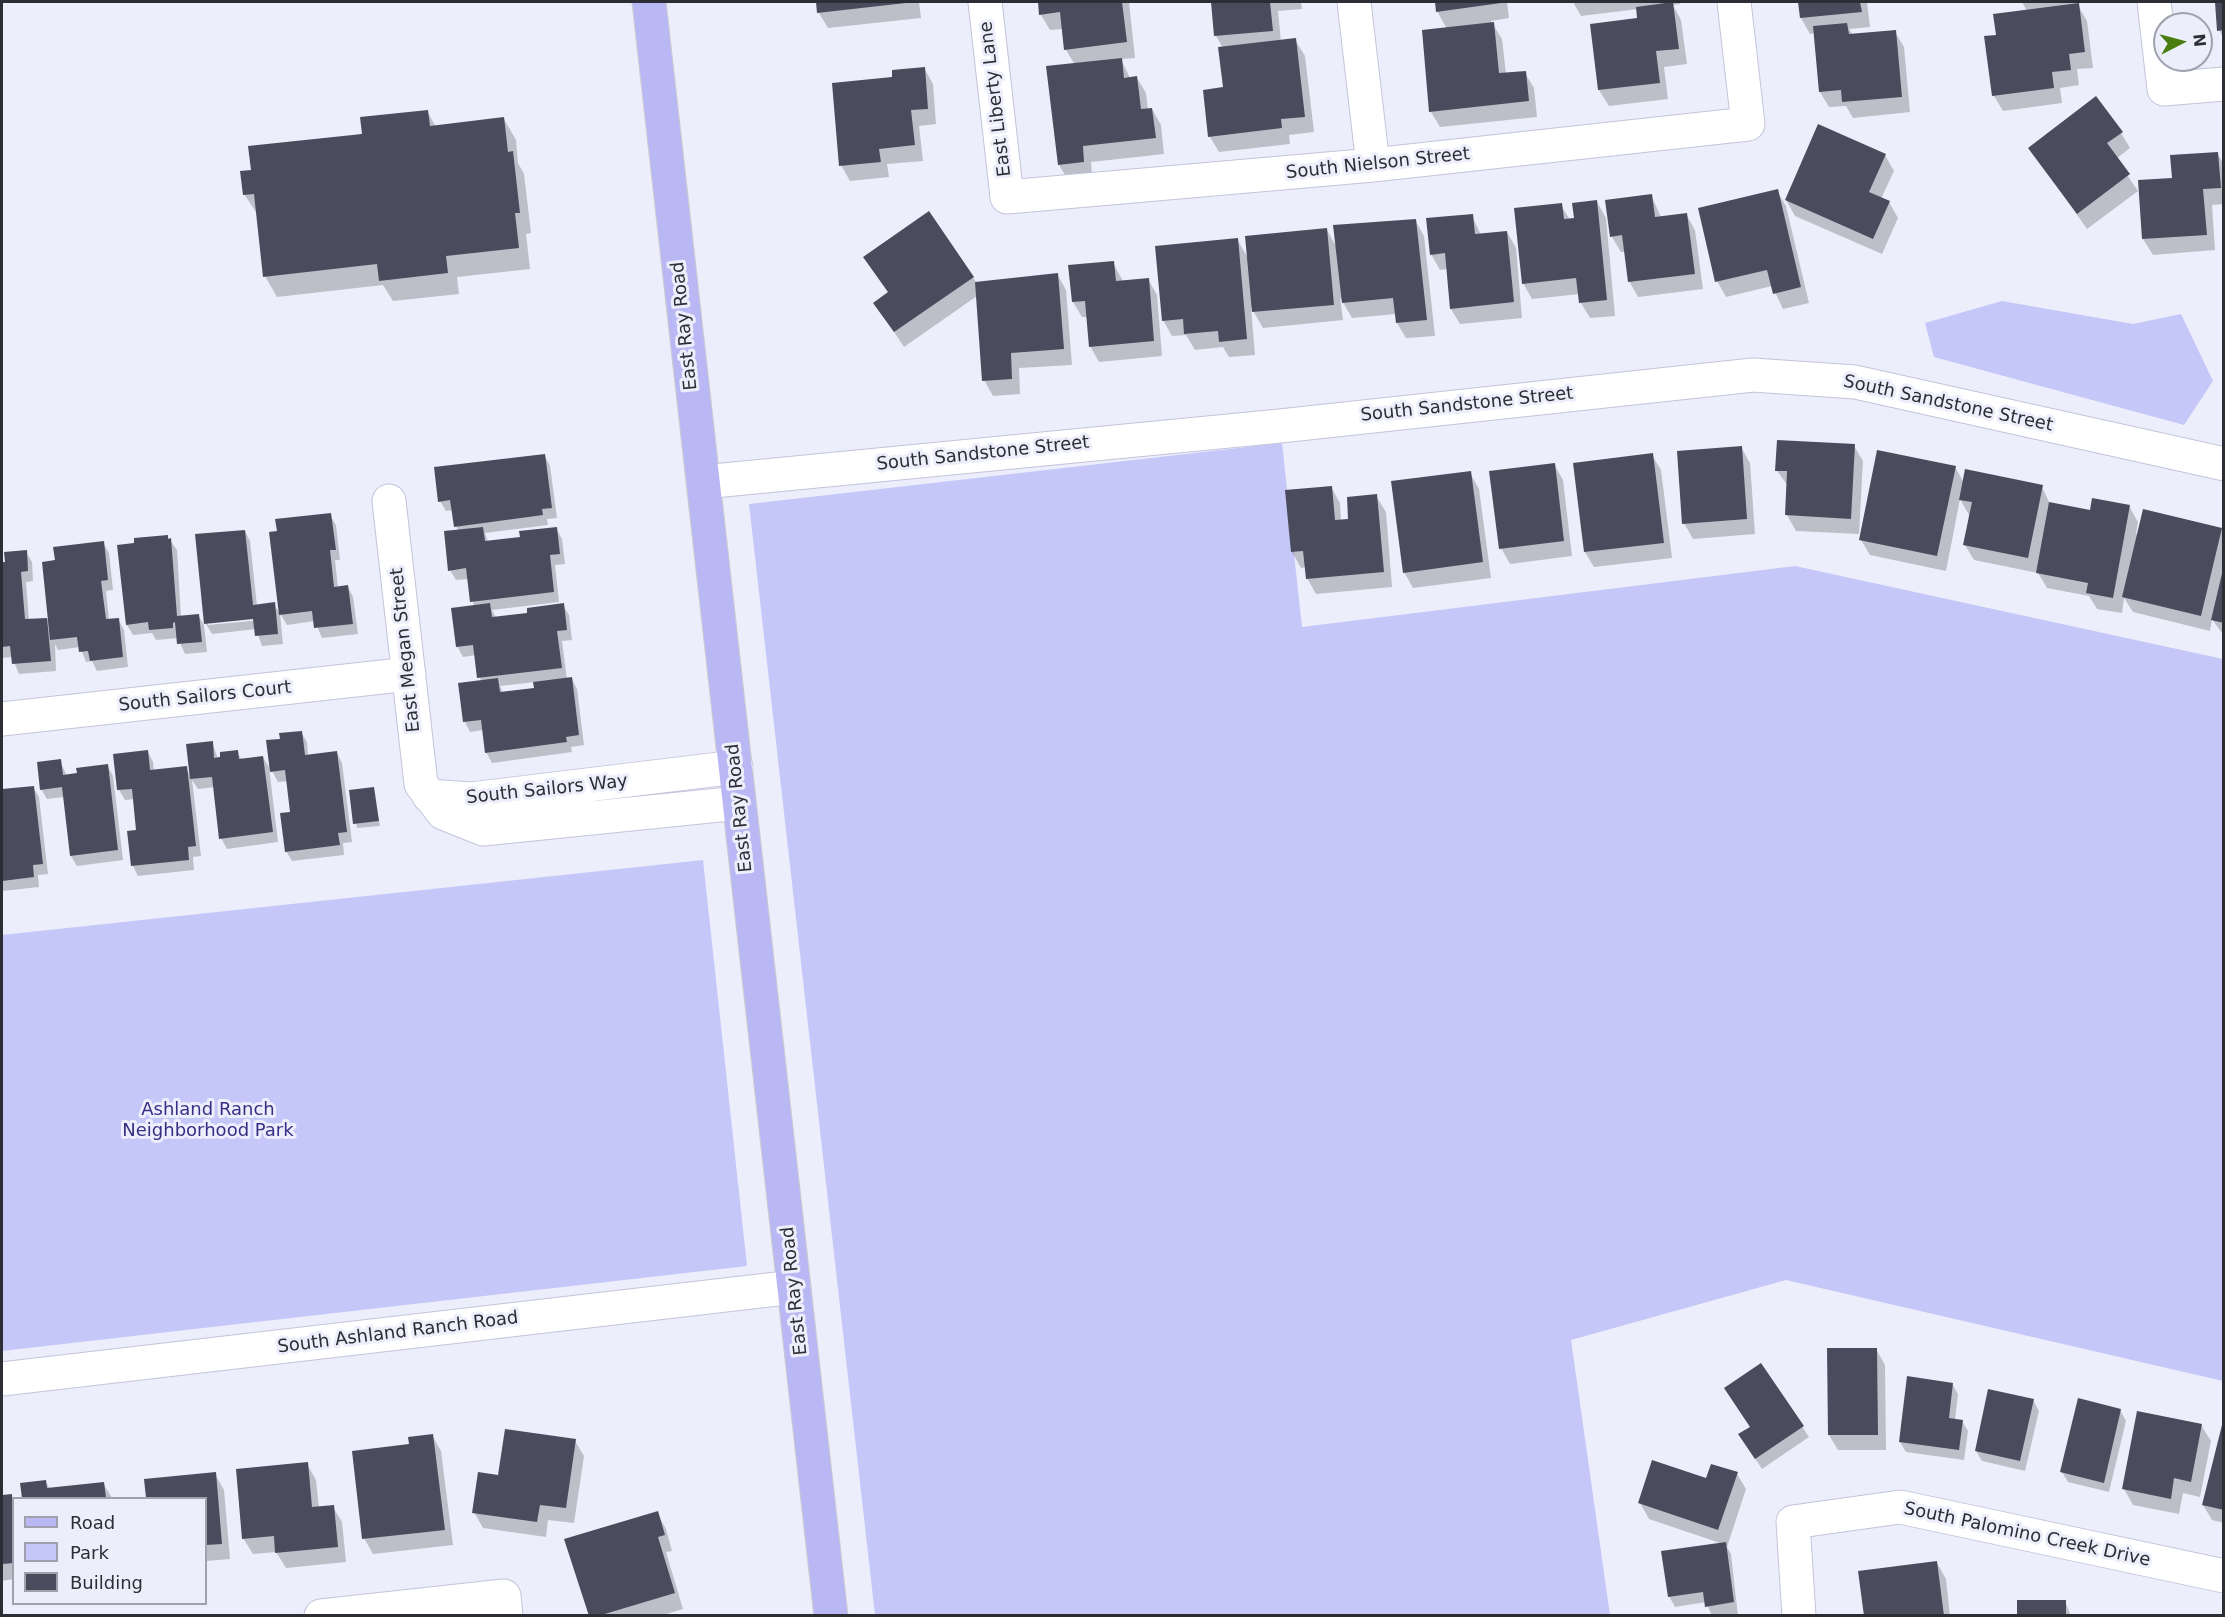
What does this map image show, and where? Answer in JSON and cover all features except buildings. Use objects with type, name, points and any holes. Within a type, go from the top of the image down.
[{"type":"main road","name":"East Ray Road","points":[[649,2],[831,1616]]},
{"type":"street","name":"East Liberty Lane","points":[[985,2],[1008,196]]},
{"type":"street","points":[[1354,2],[1373,165]]},
{"type":"street","name":"South Nielson Street","points":[[1008,196],[1373,165],[1748,124],[1734,2]]},
{"type":"street","points":[[2154,2],[2164,90],[2223,84]]},
{"type":"street","name":"South Sandstone Street","points":[[703,482],[1268,427],[1753,375],[1855,382],[2223,464]]},
{"type":"street","name":"East Megan Street","points":[[389,501],[421,784],[429,796]]},
{"type":"street","name":"South Sailors Court","points":[[2,719],[409,674]]},
{"type":"street","name":"South Sailors Way","points":[[429,796],[471,800],[736,767]]},
{"type":"street","points":[[566,788],[572,820]]},
{"type":"street","name":"South Sailors Way","points":[[429,796],[443,813],[483,830],[739,802]]},
{"type":"street","name":"South Ashland Ranch Road","points":[[2,1378],[794,1287]]},
{"type":"street","name":"South Palomino Creek Drive","points":[[1799,1616],[1793,1522],[1900,1507],[2223,1576]]},
{"type":"street","points":[[321,1616],[505,1606]]},
{"type":"green space","points":[[2002,301],[2133,324],[2181,314],[2213,381],[2184,425],[1934,357],[1925,323]]},
{"type":"green space","points":[[1282,443],[1302,627],[1795,566],[2223,659],[2223,1381],[1786,1280],[1571,1340],[1610,1615],[875,1615],[749,504]]},
{"type":"green space","name":"Ashland Ranch Neighborhood Park","points":[[703,860],[747,1266],[2,1351],[2,935]]}]
